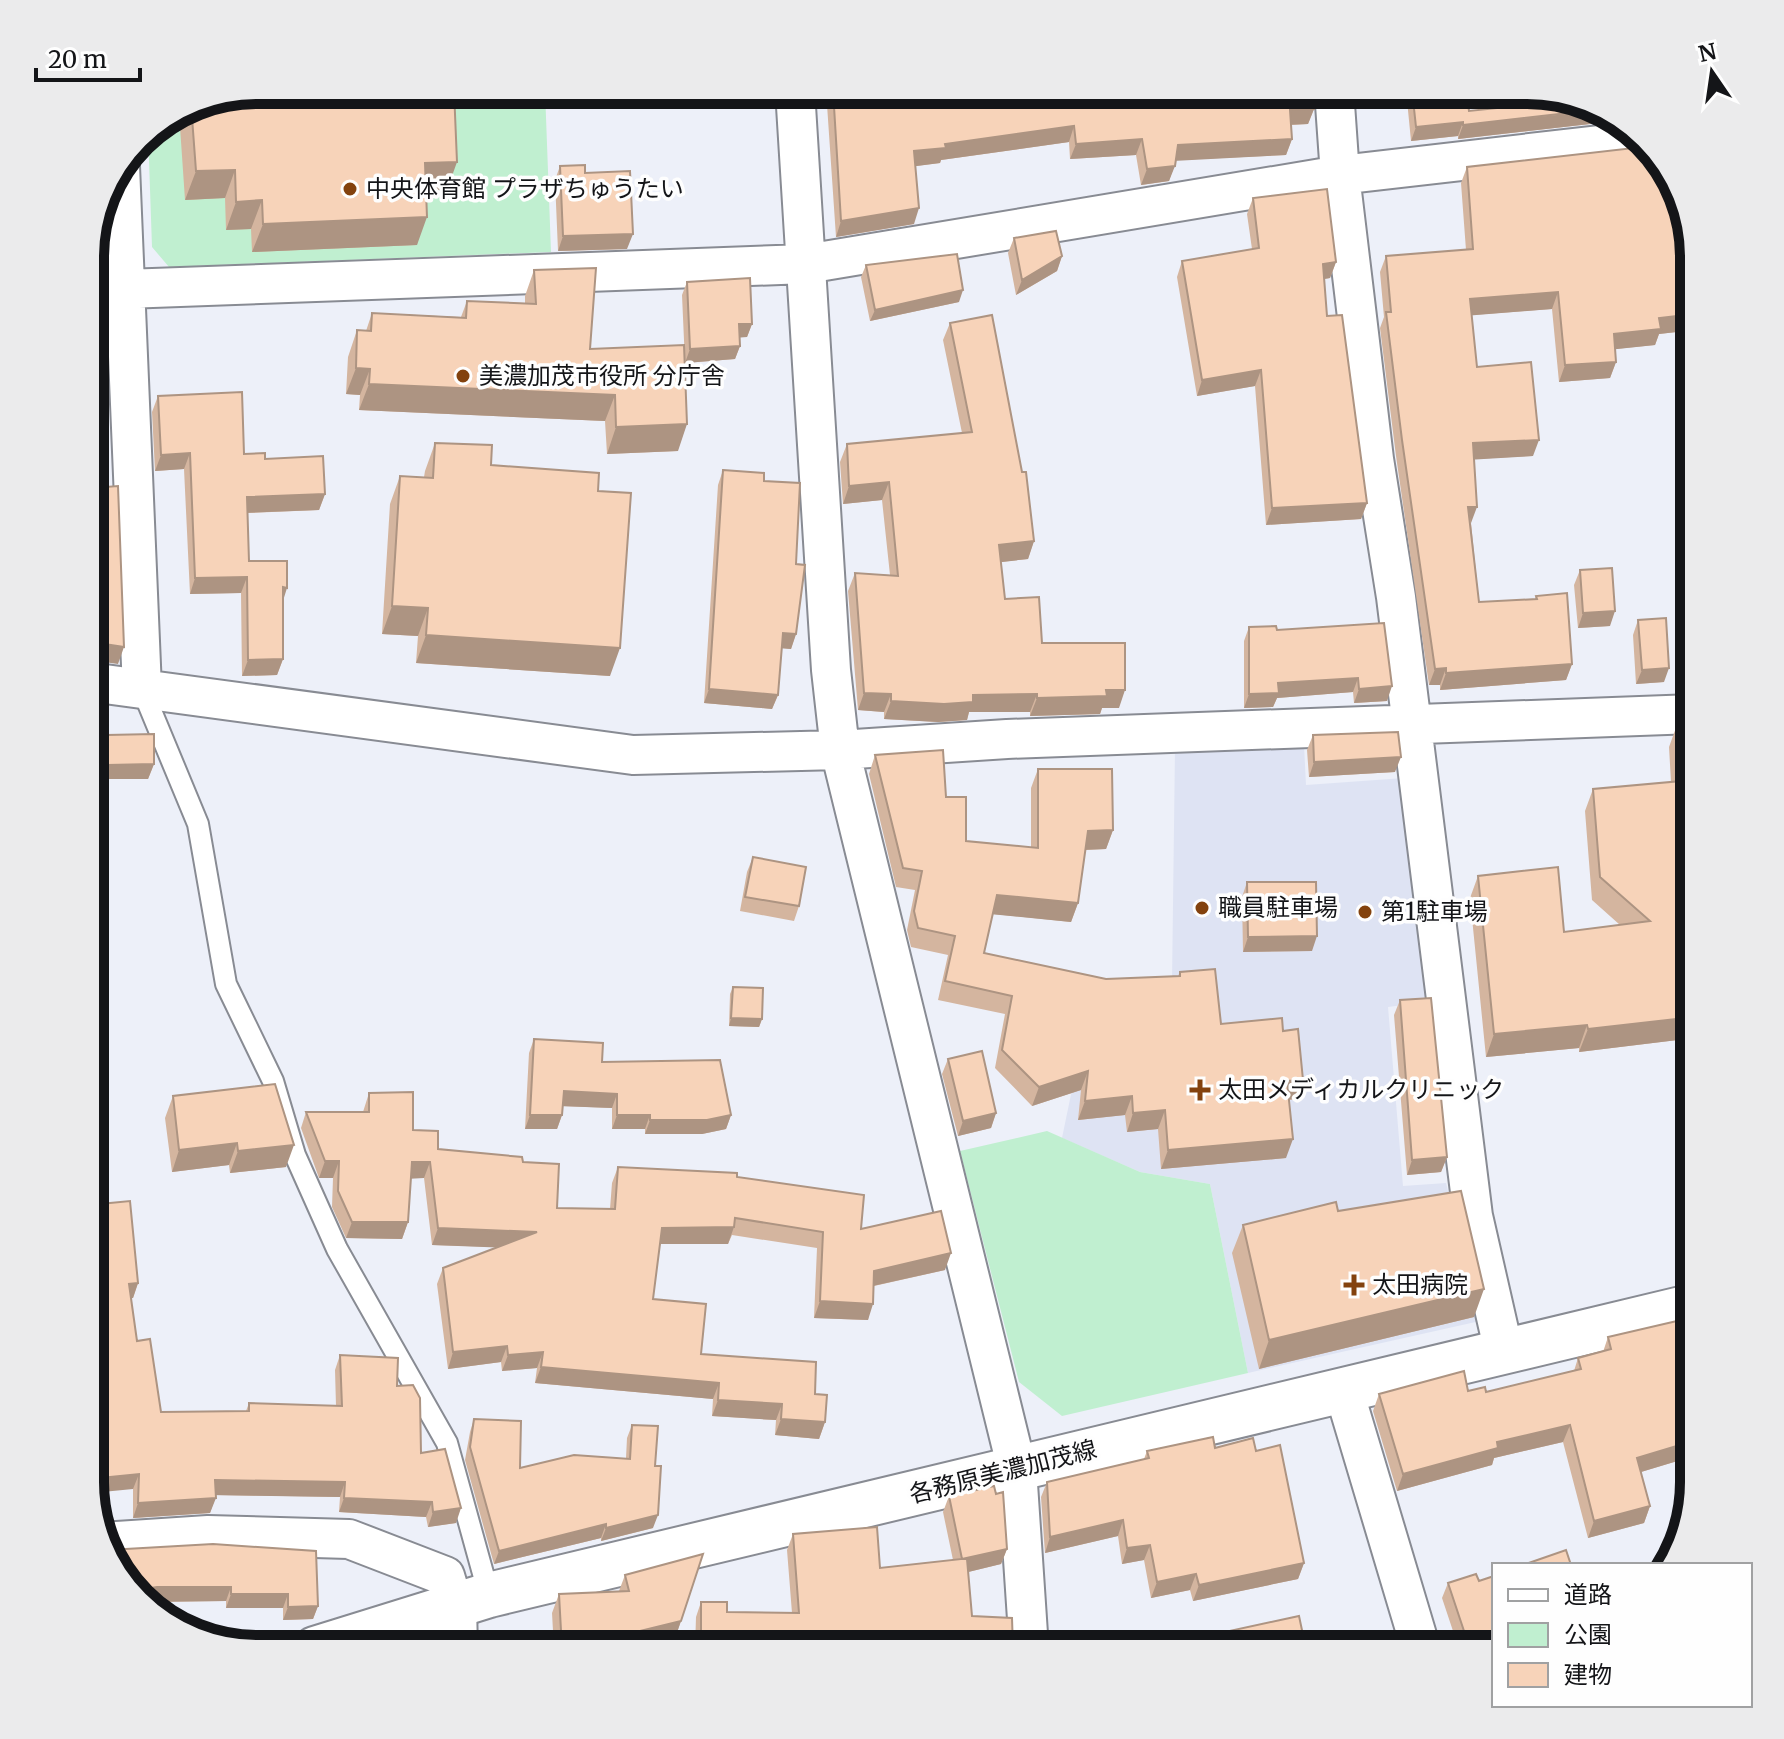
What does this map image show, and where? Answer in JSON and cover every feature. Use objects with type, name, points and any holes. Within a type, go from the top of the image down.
[{"type":"main road","name":"各務原美濃加茂線","points":[[361,1635],[472,1601],[1343,1388],[1680,1309]]},
{"type":"main road","points":[[460,1635],[472,1601]]},
{"type":"street","points":[[796,104],[831,670],[840,750],[1017,1469],[1028,1635]]},
{"type":"street","points":[[1335,104],[1340,175],[1374,459],[1412,725],[1473,1216],[1504,1352]]},
{"type":"street","points":[[125,289],[806,264],[1340,175],[1627,142]]},
{"type":"street","points":[[121,188],[142,689]]},
{"type":"street","points":[[104,684],[633,755],[840,750],[1007,739],[1680,715]]},
{"type":"street","points":[[1343,1388],[1417,1635]]},
{"type":"street","points":[[116,1541],[208,1535],[349,1539],[445,1576],[472,1601]]},
{"type":"lane","points":[[142,689],[198,824],[226,984],[273,1081],[295,1155],[337,1249],[447,1443],[472,1601]]},
{"type":"shaded area","points":[[1304,745],[1306,785],[1404,778],[1426,1002],[1388,1007],[1403,1186],[1446,1183],[1480,1321],[1248,1373],[1210,1184],[1140,1172],[1062,1138],[1092,993],[1172,983],[1175,748]]},
{"type":"green space","name":"中央体育館 プラザちゅうたい","points":[[257,104],[546,104],[551,252],[169,267],[152,247],[149,149],[172,130],[208,112]]},
{"type":"green space","points":[[1047,1131],[1140,1172],[1210,1184],[1248,1373],[1062,1416],[1019,1382],[960,1151]]},
{"type":"building","points":[[257,104],[455,104],[457,162],[425,163],[427,217],[263,224],[262,200],[236,202],[235,170],[196,171],[192,119],[217,109]]},
{"type":"building","points":[[834,104],[1314,104],[1314,109],[1290,110],[1292,139],[1178,145],[1175,166],[1147,169],[1142,139],[1076,144],[1074,126],[914,151],[919,208],[841,221]]},
{"type":"building","points":[[1414,104],[1468,104],[1469,111],[1537,104],[1576,112],[1463,125],[1463,122],[1416,127]]},
{"type":"building","points":[[1634,148],[1654,172],[1675,217],[1680,255],[1680,316],[1659,318],[1661,329],[1614,334],[1616,362],[1565,365],[1558,292],[1470,299],[1477,367],[1531,362],[1539,440],[1473,443],[1477,507],[1468,507],[1479,602],[1537,599],[1536,596],[1567,593],[1572,664],[1446,673],[1446,668],[1435,669],[1386,312],[1391,312],[1386,256],[1473,249],[1467,167]]},
{"type":"building","points":[[585,165],[585,173],[630,171],[633,234],[563,236],[560,166]]},
{"type":"building","points":[[1327,189],[1336,262],[1323,264],[1327,316],[1342,315],[1367,503],[1272,508],[1261,370],[1202,380],[1182,261],[1259,248],[1253,198]]},
{"type":"building","points":[[1056,231],[1062,256],[1022,280],[1014,238]]},
{"type":"building","points":[[957,254],[963,290],[875,310],[866,265]]},
{"type":"building","points":[[596,268],[590,349],[684,345],[687,424],[616,427],[615,395],[369,384],[370,369],[356,368],[357,330],[371,331],[372,313],[466,318],[467,301],[536,304],[534,270]]},
{"type":"building","points":[[750,278],[752,324],[739,324],[740,346],[690,349],[687,282]]},
{"type":"building","points":[[992,315],[1022,472],[1026,472],[1034,541],[999,545],[1005,599],[1039,597],[1042,643],[1125,643],[1125,690],[1106,690],[1107,696],[1037,698],[1037,694],[973,695],[973,702],[944,704],[891,701],[891,694],[864,693],[855,573],[898,576],[889,482],[849,486],[847,444],[972,432],[950,323]]},
{"type":"building","points":[[242,392],[244,454],[265,453],[265,459],[323,456],[325,494],[247,497],[249,561],[287,561],[287,588],[283,587],[283,659],[248,660],[247,577],[195,578],[190,453],[161,455],[158,396]]},
{"type":"building","points":[[435,443],[492,445],[491,465],[599,473],[598,491],[631,493],[620,648],[426,635],[428,608],[392,606],[400,476],[433,478]]},
{"type":"building","points":[[104,444],[106,487],[118,486],[124,647],[104,644]]},
{"type":"building","points":[[723,470],[764,473],[764,481],[800,483],[796,564],[805,565],[796,634],[783,633],[778,695],[709,689]]},
{"type":"building","points":[[1612,568],[1615,611],[1583,613],[1580,570]]},
{"type":"building","points":[[1666,618],[1669,668],[1642,670],[1638,620]]},
{"type":"building","points":[[1384,623],[1392,686],[1359,689],[1358,678],[1278,683],[1279,693],[1249,694],[1249,627],[1276,626],[1277,630]]},
{"type":"building","points":[[1677,725],[1680,725],[1680,767]]},
{"type":"building","points":[[1398,732],[1401,757],[1314,762],[1313,735]]},
{"type":"building","points":[[154,734],[154,764],[107,765],[107,735]]},
{"type":"building","points":[[943,750],[946,797],[966,797],[966,841],[1038,848],[1038,769],[1112,769],[1113,830],[1088,831],[1078,903],[997,895],[984,953],[1106,979],[1180,976],[1180,972],[1215,969],[1221,1024],[1282,1018],[1283,1031],[1298,1029],[1303,1080],[1287,1081],[1293,1139],[1168,1150],[1165,1110],[1133,1113],[1132,1096],[1085,1101],[1088,1071],[1039,1087],[1002,1050],[1012,996],[945,981],[955,936],[918,928],[914,911],[922,871],[903,868],[875,755]]},
{"type":"building","points":[[1680,781],[1680,1019],[1588,1029],[1587,1025],[1494,1034],[1478,876],[1558,867],[1564,932],[1650,921],[1600,877],[1593,789]]},
{"type":"building","points":[[753,857],[806,867],[799,906],[745,897]]},
{"type":"building","points":[[1247,882],[1316,882],[1317,936],[1248,937]]},
{"type":"building","points":[[733,987],[763,988],[762,1019],[731,1018]]},
{"type":"building","points":[[1431,998],[1447,1157],[1412,1160],[1400,1000]]},
{"type":"building","points":[[534,1039],[603,1043],[602,1062],[720,1060],[731,1115],[707,1120],[650,1120],[650,1115],[617,1115],[617,1094],[564,1091],[562,1115],[530,1115]]},
{"type":"building","points":[[982,1051],[996,1113],[963,1121],[948,1059]]},
{"type":"building","points":[[275,1084],[294,1145],[238,1151],[237,1143],[179,1150],[173,1096]]},
{"type":"building","points":[[413,1092],[413,1130],[438,1131],[438,1149],[522,1157],[523,1162],[559,1164],[557,1208],[615,1209],[618,1167],[737,1173],[737,1177],[864,1195],[861,1229],[941,1211],[951,1253],[874,1271],[873,1304],[820,1301],[823,1232],[735,1218],[734,1227],[662,1228],[653,1299],[706,1304],[701,1354],[816,1362],[815,1394],[827,1395],[825,1422],[781,1419],[782,1404],[718,1400],[719,1383],[541,1367],[543,1352],[508,1355],[507,1346],[453,1352],[443,1268],[537,1232],[438,1228],[430,1162],[412,1162],[408,1222],[352,1222],[338,1191],[339,1161],[325,1161],[306,1112],[369,1112],[369,1093]]},
{"type":"building","name":"太田病院","points":[[1461,1191],[1484,1289],[1269,1340],[1243,1225],[1336,1202],[1338,1211]]},
{"type":"building","points":[[130,1201],[138,1283],[129,1284],[137,1341],[150,1339],[161,1412],[249,1411],[249,1403],[342,1406],[340,1355],[398,1358],[397,1386],[413,1385],[420,1398],[421,1453],[445,1449],[461,1508],[433,1512],[432,1502],[344,1498],[345,1482],[215,1480],[216,1498],[138,1503],[139,1474],[104,1478],[104,1204]]},
{"type":"building","points":[[1680,1320],[1680,1445],[1637,1458],[1650,1506],[1594,1521],[1570,1425],[1497,1442],[1498,1448],[1403,1474],[1379,1394],[1464,1371],[1468,1391],[1485,1387],[1486,1392],[1581,1369],[1578,1358],[1611,1349],[1608,1337]]},
{"type":"building","points":[[474,1419],[521,1421],[520,1468],[574,1455],[630,1459],[632,1425],[658,1426],[655,1466],[661,1466],[658,1515],[606,1528],[606,1524],[499,1551],[470,1447]]},
{"type":"building","points":[[1213,1437],[1215,1448],[1253,1438],[1256,1451],[1280,1445],[1304,1563],[1199,1585],[1196,1574],[1157,1582],[1150,1545],[1127,1548],[1123,1520],[1050,1537],[1047,1482],[1149,1458],[1147,1451]]},
{"type":"building","points":[[994,1486],[996,1494],[1003,1492],[1007,1549],[962,1559],[949,1496]]},
{"type":"building","points":[[877,1527],[880,1568],[967,1559],[972,1616],[1012,1618],[1013,1635],[701,1635],[701,1602],[727,1602],[727,1612],[799,1613],[793,1534]]},
{"type":"building","points":[[213,1544],[316,1551],[318,1606],[288,1607],[288,1594],[231,1594],[231,1587],[147,1588],[120,1549]]},
{"type":"building","points":[[1566,1550],[1570,1563],[1529,1563]]},
{"type":"building","points":[[703,1554],[681,1621],[633,1635],[561,1635],[559,1594],[629,1591],[625,1575]]},
{"type":"building","points":[[1476,1574],[1479,1581],[1492,1577],[1492,1635],[1465,1635],[1448,1583]]},
{"type":"building","points":[[1299,1616],[1303,1635],[1211,1635]]},
{"type":"place","name":"中央体育館 プラザちゅうたい","points":[[350,189]]},
{"type":"place","name":"美濃加茂市役所 分庁舎","points":[[463,376]]},
{"type":"place","name":"職員駐車場","points":[[1202,908]]},
{"type":"place","name":"第1駐車場","points":[[1365,912]]},
{"type":"place","name":"太田メディカルクリニック","points":[[1200,1090]]},
{"type":"place","name":"太田病院","points":[[1354,1285]]}]
